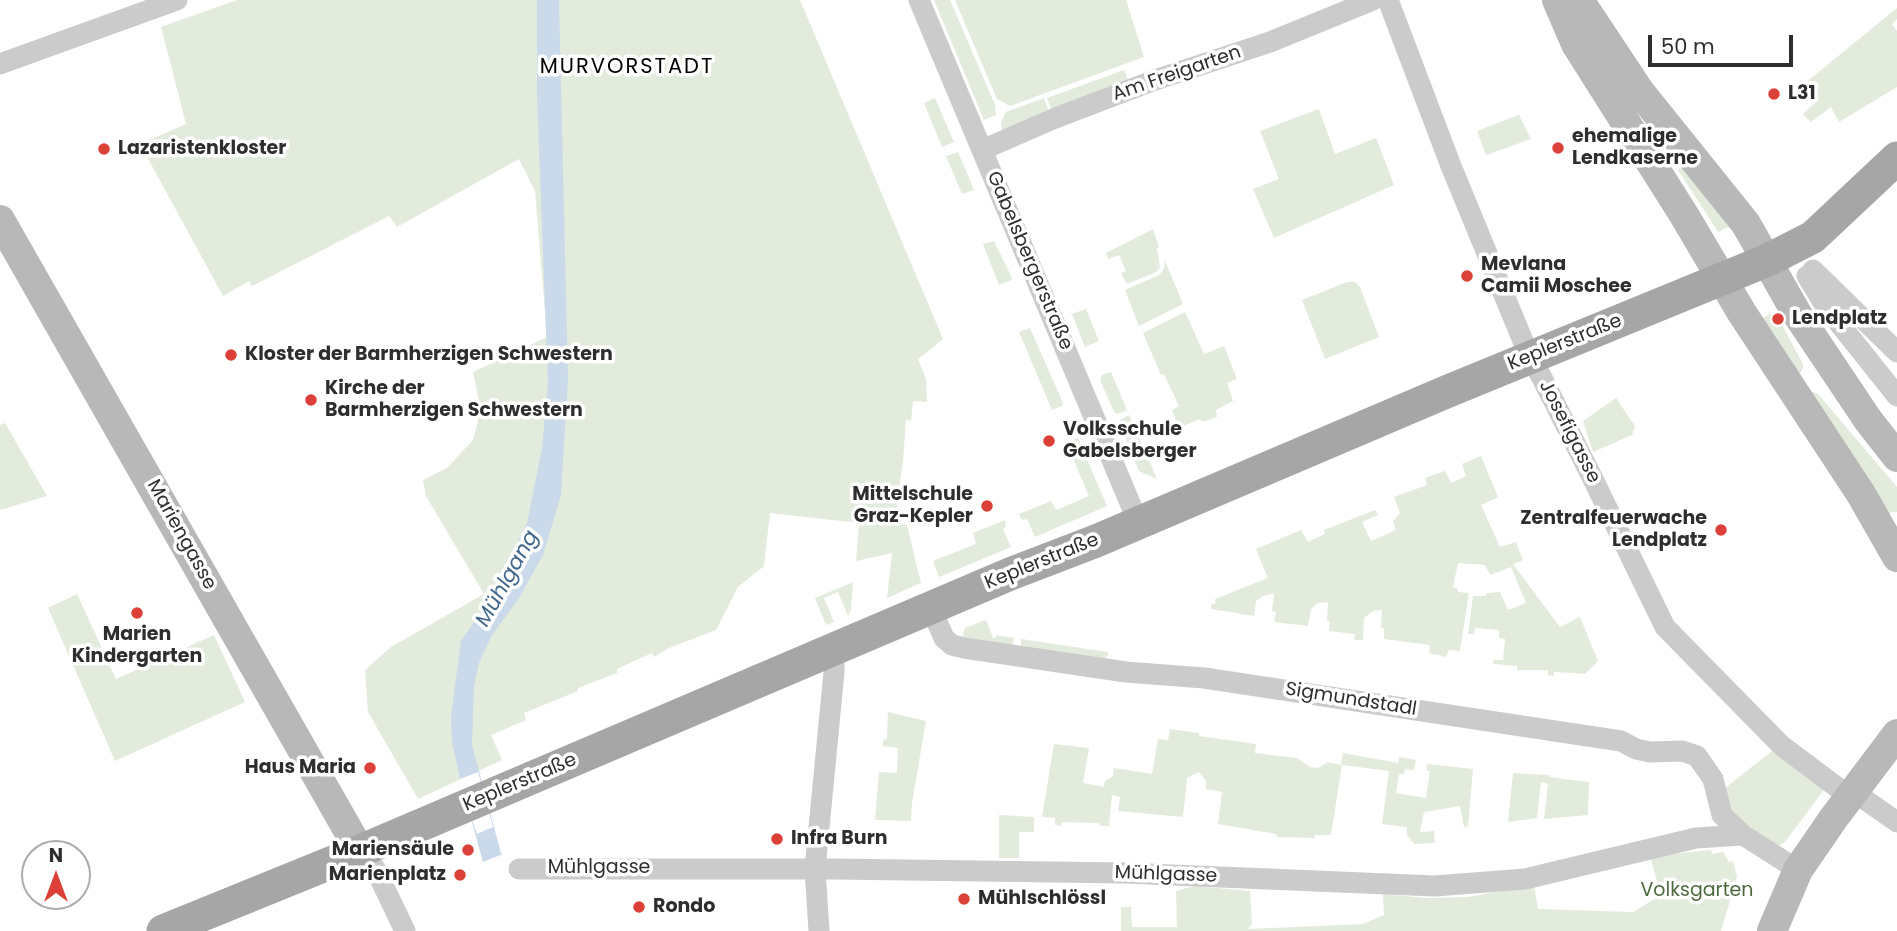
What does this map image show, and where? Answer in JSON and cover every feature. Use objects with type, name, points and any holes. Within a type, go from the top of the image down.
[{"type":"main road","points":[[1557,0],[1576,44],[1596,49],[1640,92],[1746,224],[1797,314],[1868,420],[1897,457]]},
{"type":"main road","points":[[1579,0],[1596,49],[1742,313],[1861,494],[1897,557]]},
{"type":"main road","name":"Keplerstraße","points":[[163,931],[360,851],[931,608],[1768,260],[1813,237],[1897,158]]},
{"type":"main road","name":"Mariengasse","points":[[0,220],[360,851]]},
{"type":"main road","points":[[1791,390],[1832,366]]},
{"type":"main road","points":[[1772,931],[1798,870],[1897,734]]},
{"type":"street","points":[[0,64],[177,0]]},
{"type":"street","name":"Gabelsbergerstraße","points":[[919,0],[1138,522]]},
{"type":"street","name":"Am Freigarten","points":[[982,150],[1053,118],[1270,42],[1373,0]]},
{"type":"street","name":"Josefigasse","points":[[1388,0],[1451,166],[1530,358],[1665,627],[1782,746],[1852,795],[1897,822]]},
{"type":"street","points":[[1897,352],[1810,273],[1826,307],[1897,396]]},
{"type":"street","name":"Sigmundstadl","points":[[931,608],[944,638],[952,645],[1126,672],[1204,678],[1621,741],[1636,749],[1650,752],[1682,751],[1697,756],[1713,779],[1722,815],[1743,835]]},
{"type":"street","points":[[819,931],[815,869],[834,650]]},
{"type":"street","points":[[1743,835],[1798,870]]},
{"type":"street","name":"Mühlgasse","points":[[519,869],[1125,873],[1435,886],[1525,879],[1696,838],[1743,835]]},
{"type":"street","points":[[360,851],[376,870],[405,931]]},
{"type":"green space","points":[[237,0],[800,0],[943,339],[918,359],[926,379],[927,402],[913,401],[911,421],[906,419],[894,525],[907,525],[921,583],[887,598],[892,553],[856,561],[859,523],[770,513],[764,566],[738,587],[716,630],[669,648],[654,657],[652,653],[617,669],[617,673],[524,713],[526,720],[491,735],[502,760],[418,799],[368,712],[365,670],[391,647],[484,594],[426,496],[423,480],[447,468],[473,440],[479,402],[473,372],[547,337],[535,191],[519,159],[397,227],[389,216],[252,286],[249,281],[223,296],[140,144],[186,124],[161,27]]},
{"type":"green space","points":[[934,0],[950,0],[995,105],[996,115],[984,120]]},
{"type":"green space","points":[[955,0],[1126,0],[1144,57],[1010,106],[997,99]]},
{"type":"green space","points":[[1897,8],[1897,19],[1892,24],[1897,31],[1897,87],[1839,122],[1831,107],[1811,122],[1803,114],[1818,100],[1804,84]]},
{"type":"green space","points":[[1124,70],[1129,83],[1052,111],[1047,98]]},
{"type":"green space","points":[[935,98],[954,142],[942,147],[924,103]]},
{"type":"green space","points":[[1044,98],[1049,112],[1002,131],[1001,122],[1006,112]]},
{"type":"green space","points":[[1319,109],[1335,154],[1376,138],[1394,185],[1274,238],[1253,189],[1279,179],[1260,131]]},
{"type":"green space","points":[[1519,115],[1531,139],[1486,155],[1477,131]]},
{"type":"green space","points":[[958,152],[974,190],[962,194],[946,156]]},
{"type":"green space","points":[[1686,163],[1733,225],[1718,232],[1678,170]]},
{"type":"green space","points":[[1153,229],[1159,247],[1160,267],[1156,272],[1127,284],[1121,273],[1126,271],[1119,255],[1108,259],[1106,253]]},
{"type":"green space","points":[[994,241],[1012,278],[999,285],[983,244]]},
{"type":"green space","points":[[1165,261],[1183,304],[1139,326],[1125,290],[1159,275],[1164,269]]},
{"type":"green space","points":[[1347,282],[1355,282],[1360,287],[1379,337],[1325,359],[1302,300]]},
{"type":"green space","points":[[1086,309],[1099,341],[1085,347],[1072,314]]},
{"type":"green space","points":[[1185,312],[1204,354],[1224,346],[1237,379],[1227,383],[1233,401],[1216,410],[1217,417],[1202,422],[1200,419],[1179,428],[1172,410],[1179,406],[1164,374],[1161,375],[1143,333]]},
{"type":"green space","points":[[1775,312],[1803,364],[1800,374],[1758,320]]},
{"type":"green space","points":[[1030,328],[1063,403],[1052,410],[1019,332]]},
{"type":"green space","points":[[1111,372],[1127,410],[1118,414],[1114,412],[1100,380],[1102,375]]},
{"type":"green space","points":[[1808,394],[1818,394],[1897,487],[1897,512],[1884,513]]},
{"type":"green space","points":[[1616,398],[1635,426],[1632,435],[1593,452],[1583,421]]},
{"type":"green space","points":[[1129,415],[1157,479],[1139,471],[1119,423]]},
{"type":"green space","points":[[5,423],[47,496],[0,510],[0,425]]},
{"type":"green space","points":[[1078,438],[1107,506],[1035,537],[1027,519],[1022,520],[1019,514],[1051,501],[1056,510],[1089,496],[1066,442]]},
{"type":"green space","points":[[1481,456],[1498,497],[1481,505],[1500,547],[1516,542],[1523,560],[1513,564],[1560,627],[1580,617],[1598,661],[1585,674],[1554,672],[1554,676],[1548,675],[1548,670],[1517,670],[1517,666],[1493,664],[1494,660],[1503,660],[1505,639],[1499,638],[1499,630],[1475,628],[1474,634],[1468,634],[1473,596],[1500,592],[1508,610],[1526,603],[1511,567],[1490,575],[1485,565],[1458,563],[1453,587],[1458,589],[1458,592],[1469,593],[1460,651],[1449,650],[1446,657],[1429,653],[1430,645],[1384,639],[1384,628],[1381,628],[1382,610],[1373,611],[1364,618],[1363,640],[1354,640],[1355,634],[1329,631],[1328,602],[1318,603],[1311,609],[1308,626],[1274,622],[1274,593],[1256,601],[1254,616],[1211,609],[1211,605],[1216,603],[1215,599],[1268,578],[1256,549],[1301,530],[1308,542],[1325,534],[1324,530],[1375,510],[1378,515],[1362,522],[1371,541],[1396,530],[1393,521],[1400,513],[1394,497],[1427,485],[1425,478],[1445,471],[1451,483],[1466,476],[1462,464]]},
{"type":"green space","points":[[1005,520],[1006,526],[1003,529],[1011,547],[939,577],[933,561],[976,544],[973,533]]},
{"type":"green space","points":[[853,582],[848,616],[838,592],[824,598],[834,622],[826,625],[815,598]]},
{"type":"green space","points":[[77,594],[116,679],[214,635],[245,702],[115,761],[48,608]]},
{"type":"green space","points":[[986,620],[993,638],[996,638],[996,635],[1014,638],[1012,648],[962,638],[965,628]]},
{"type":"green space","points":[[1021,639],[1108,652],[1108,655],[1103,660],[1021,649]]},
{"type":"green space","points":[[888,712],[926,721],[911,821],[875,820],[879,772],[897,773],[898,748],[883,746],[883,741],[887,738]]},
{"type":"green space","points":[[1170,729],[1256,744],[1255,753],[1297,758],[1310,767],[1318,768],[1328,762],[1341,765],[1343,753],[1398,763],[1399,757],[1416,760],[1414,770],[1405,769],[1404,774],[1399,774],[1396,793],[1426,798],[1430,771],[1427,771],[1427,764],[1473,769],[1468,826],[1464,827],[1460,806],[1424,812],[1420,832],[1434,831],[1435,843],[1414,844],[1407,835],[1407,827],[1382,824],[1389,771],[1342,765],[1331,835],[1315,835],[1314,838],[1277,837],[1276,834],[1218,824],[1222,792],[1206,789],[1206,781],[1199,772],[1187,778],[1183,817],[1118,811],[1120,797],[1112,795],[1109,826],[1100,826],[1099,823],[1062,822],[1061,826],[1055,825],[1055,818],[1042,817],[1054,744],[1089,748],[1083,783],[1104,787],[1105,781],[1113,776],[1114,768],[1152,774],[1158,739],[1168,740]]},
{"type":"green space","points":[[1772,751],[1826,787],[1780,845],[1774,845],[1732,812],[1724,789]]},
{"type":"green space","points":[[1513,773],[1549,775],[1589,782],[1588,815],[1544,819],[1548,784],[1541,782],[1537,818],[1508,822]]},
{"type":"green space","points":[[999,815],[1034,817],[1034,832],[1019,832],[1019,858],[999,858]]},
{"type":"green space","name":"Volksgarten","points":[[1711,850],[1712,854],[1723,852],[1729,862],[1733,861],[1737,877],[1721,931],[1121,931],[1121,907],[1131,907],[1132,927],[1177,927],[1176,891],[1194,886],[1250,891],[1252,923],[1248,929],[1363,924],[1384,915],[1383,894],[1427,898],[1468,897],[1534,885],[1538,909],[1633,912],[1661,895],[1650,856]]},
{"type":"water","name":"Mühlgang","points":[[537,0],[559,0],[568,379],[561,495],[543,555],[519,598],[492,635],[479,663],[474,686],[472,745],[503,854],[483,862],[460,779],[452,742],[451,716],[461,641],[488,601],[527,523],[542,448],[548,385],[537,96]]},
{"type":"pier","points":[[478,772],[493,827],[477,834],[460,787],[460,779]]},
{"type":"place","name":"L31","points":[[1774,94]]},
{"type":"place","name":"ehemalige Lendkaserne","points":[[1558,148]]},
{"type":"place","name":"Lazaristenkloster","points":[[104,149]]},
{"type":"place","name":"Mevlana Camii Moschee","points":[[1467,276]]},
{"type":"place","name":"Lendplatz","points":[[1778,319]]},
{"type":"place","name":"Kloster der Barmherzigen Schwestern","points":[[231,355]]},
{"type":"place","name":"Kirche der Barmherzigen Schwestern","points":[[311,400]]},
{"type":"place","name":"Volksschule Gabelsberger","points":[[1049,441]]},
{"type":"place","name":"Mittelschule Graz-Kepler","points":[[987,506]]},
{"type":"place","name":"Zentralfeuerwache Lendplatz","points":[[1721,530]]},
{"type":"place","name":"Marien Kindergarten","points":[[137,613]]},
{"type":"place","name":"Haus Maria","points":[[370,768]]},
{"type":"place","name":"Infra Burn","points":[[777,839]]},
{"type":"place","name":"Mariensäule","points":[[468,850]]},
{"type":"place","name":"Marienplatz","points":[[460,875]]},
{"type":"place","name":"Mühlschlössl","points":[[964,899]]},
{"type":"place","name":"Rondo","points":[[639,907]]},
{"type":"district","name":"MURVORSTADT","points":[[627,68]]}]
